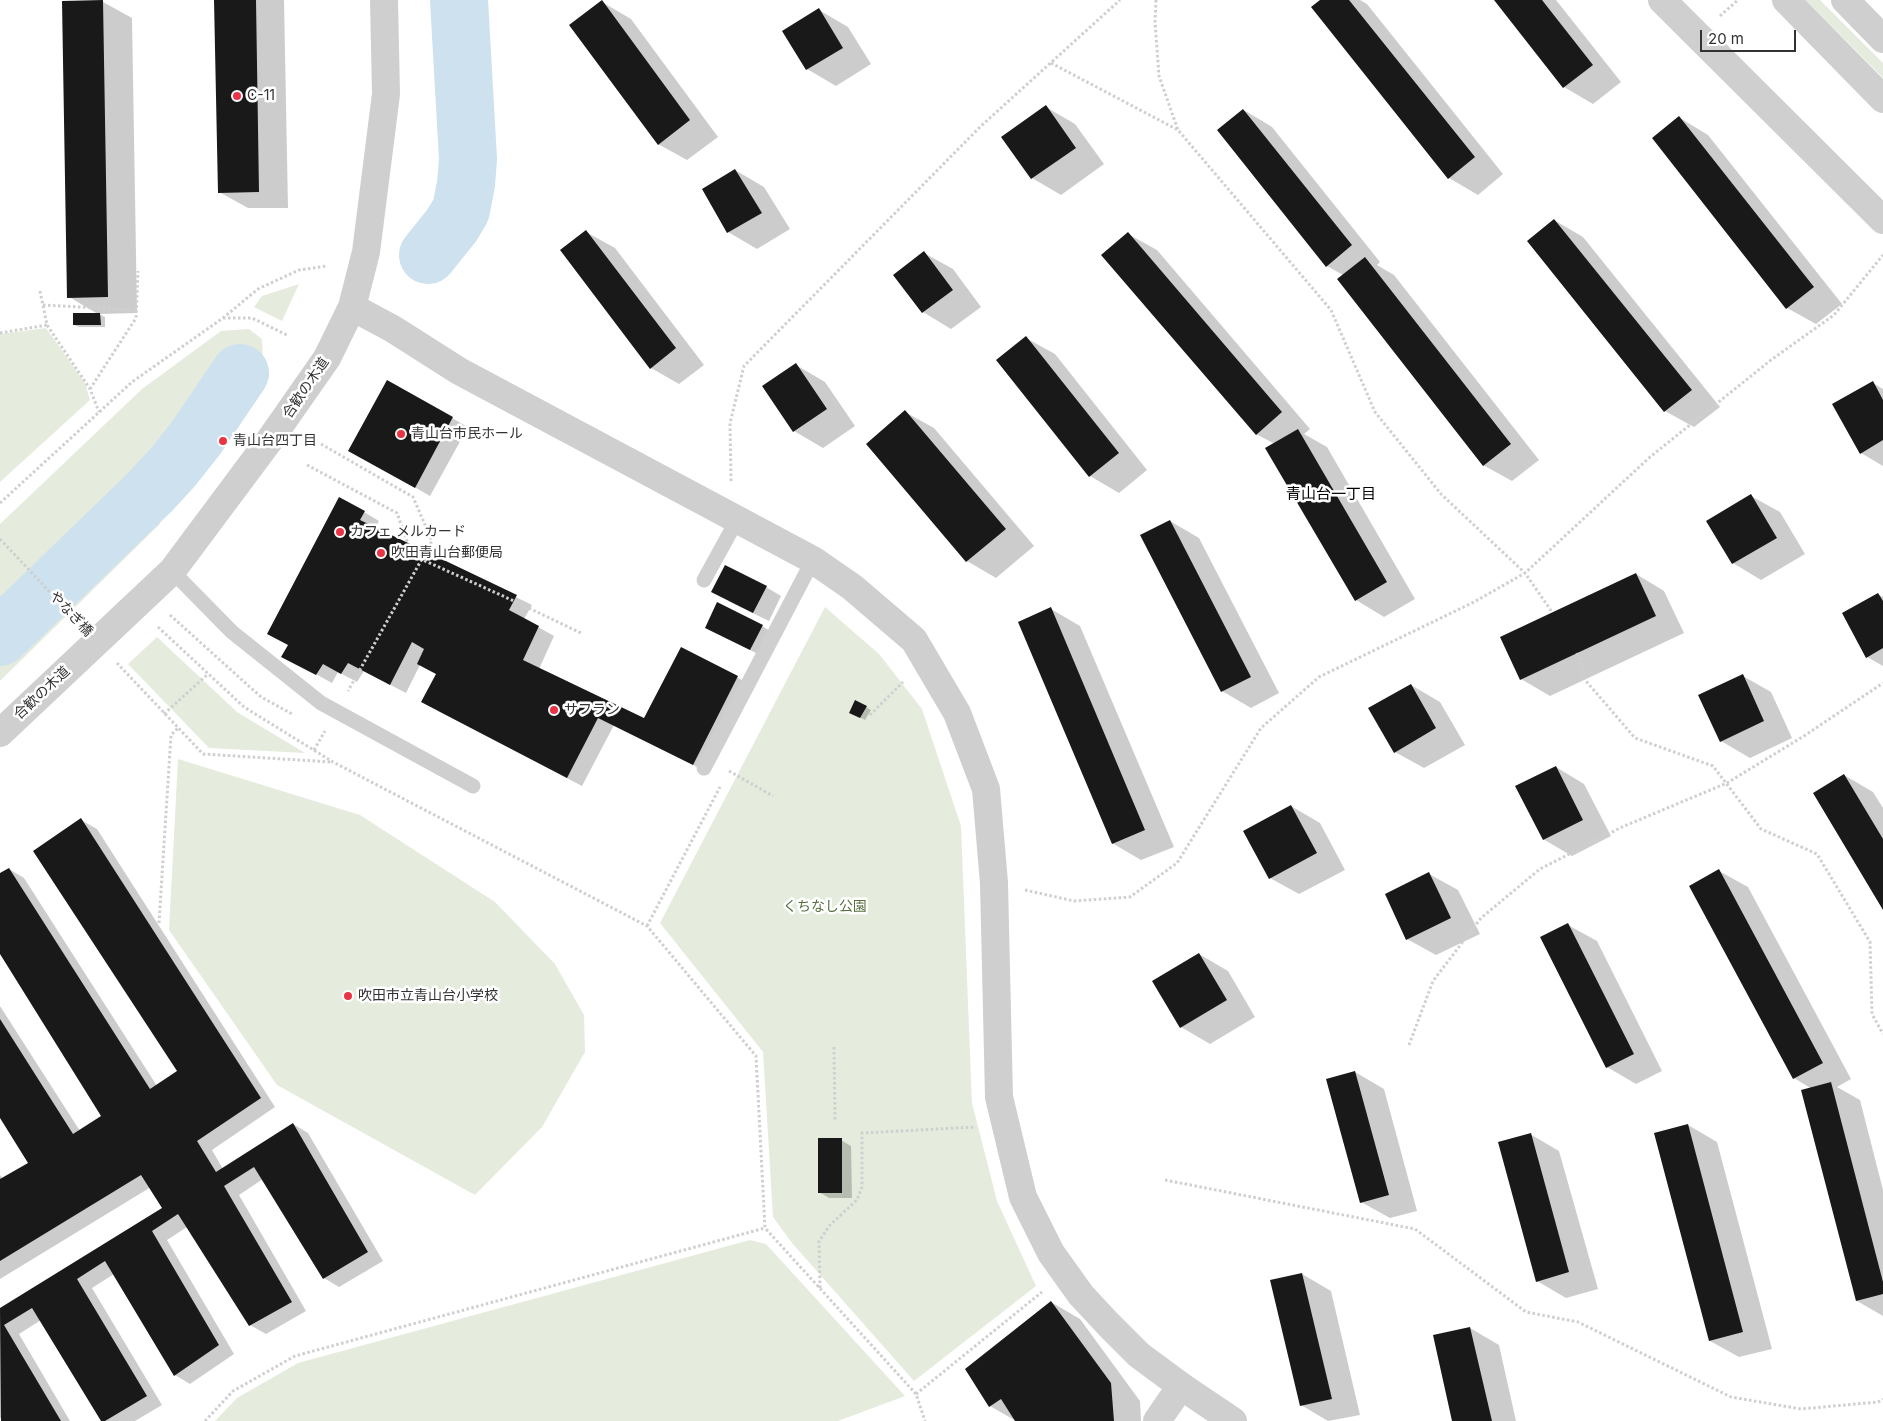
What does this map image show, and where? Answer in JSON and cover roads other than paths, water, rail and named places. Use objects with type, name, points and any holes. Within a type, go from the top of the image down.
[{"type":"street","name":"合歓の木道","points":[[0,733],[172,571],[269,441],[327,358],[352,307],[366,252],[386,94],[384,0]]},
{"type":"street","points":[[1662,0],[1883,220]]},
{"type":"street","points":[[1786,0],[1883,99]]},
{"type":"street","points":[[1845,0],[1883,38]]},
{"type":"street","points":[[352,307],[393,329],[459,371],[813,560],[852,587],[914,640],[957,713],[986,789],[994,883],[999,1097],[1023,1197],[1051,1253],[1082,1295],[1109,1325],[1139,1355],[1233,1421]]},
{"type":"street","points":[[1157,1421],[1181,1386]]},
{"type":"lane","points":[[704,580],[737,520]]},
{"type":"lane","points":[[704,768],[813,560]]},
{"type":"lane","points":[[172,571],[232,632],[321,704],[473,786]]},
{"type":"waterway","points":[[428,255],[452,225],[461,210],[466,184],[468,159],[459,0]]},
{"type":"waterway","points":[[0,637],[150,492],[173,467],[196,438],[240,373]]},
{"type":"place","name":"C-11","points":[[237,96]]},
{"type":"place","name":"青山台市民ホール","points":[[401,434]]},
{"type":"place","name":"青山台四丁目","points":[[223,441]]},
{"type":"place","name":"カフェ メルカード","points":[[340,532]]},
{"type":"place","name":"吹田青山台郵便局","points":[[381,553]]},
{"type":"place","name":"サフラン","points":[[554,710]]},
{"type":"place","name":"吹田市立青山台小学校","points":[[348,996]]},
{"type":"district","name":"青山台一丁目","points":[[1331,494]]},
{"type":"park label","name":"くちなし公園","points":[[825,907]]}]
